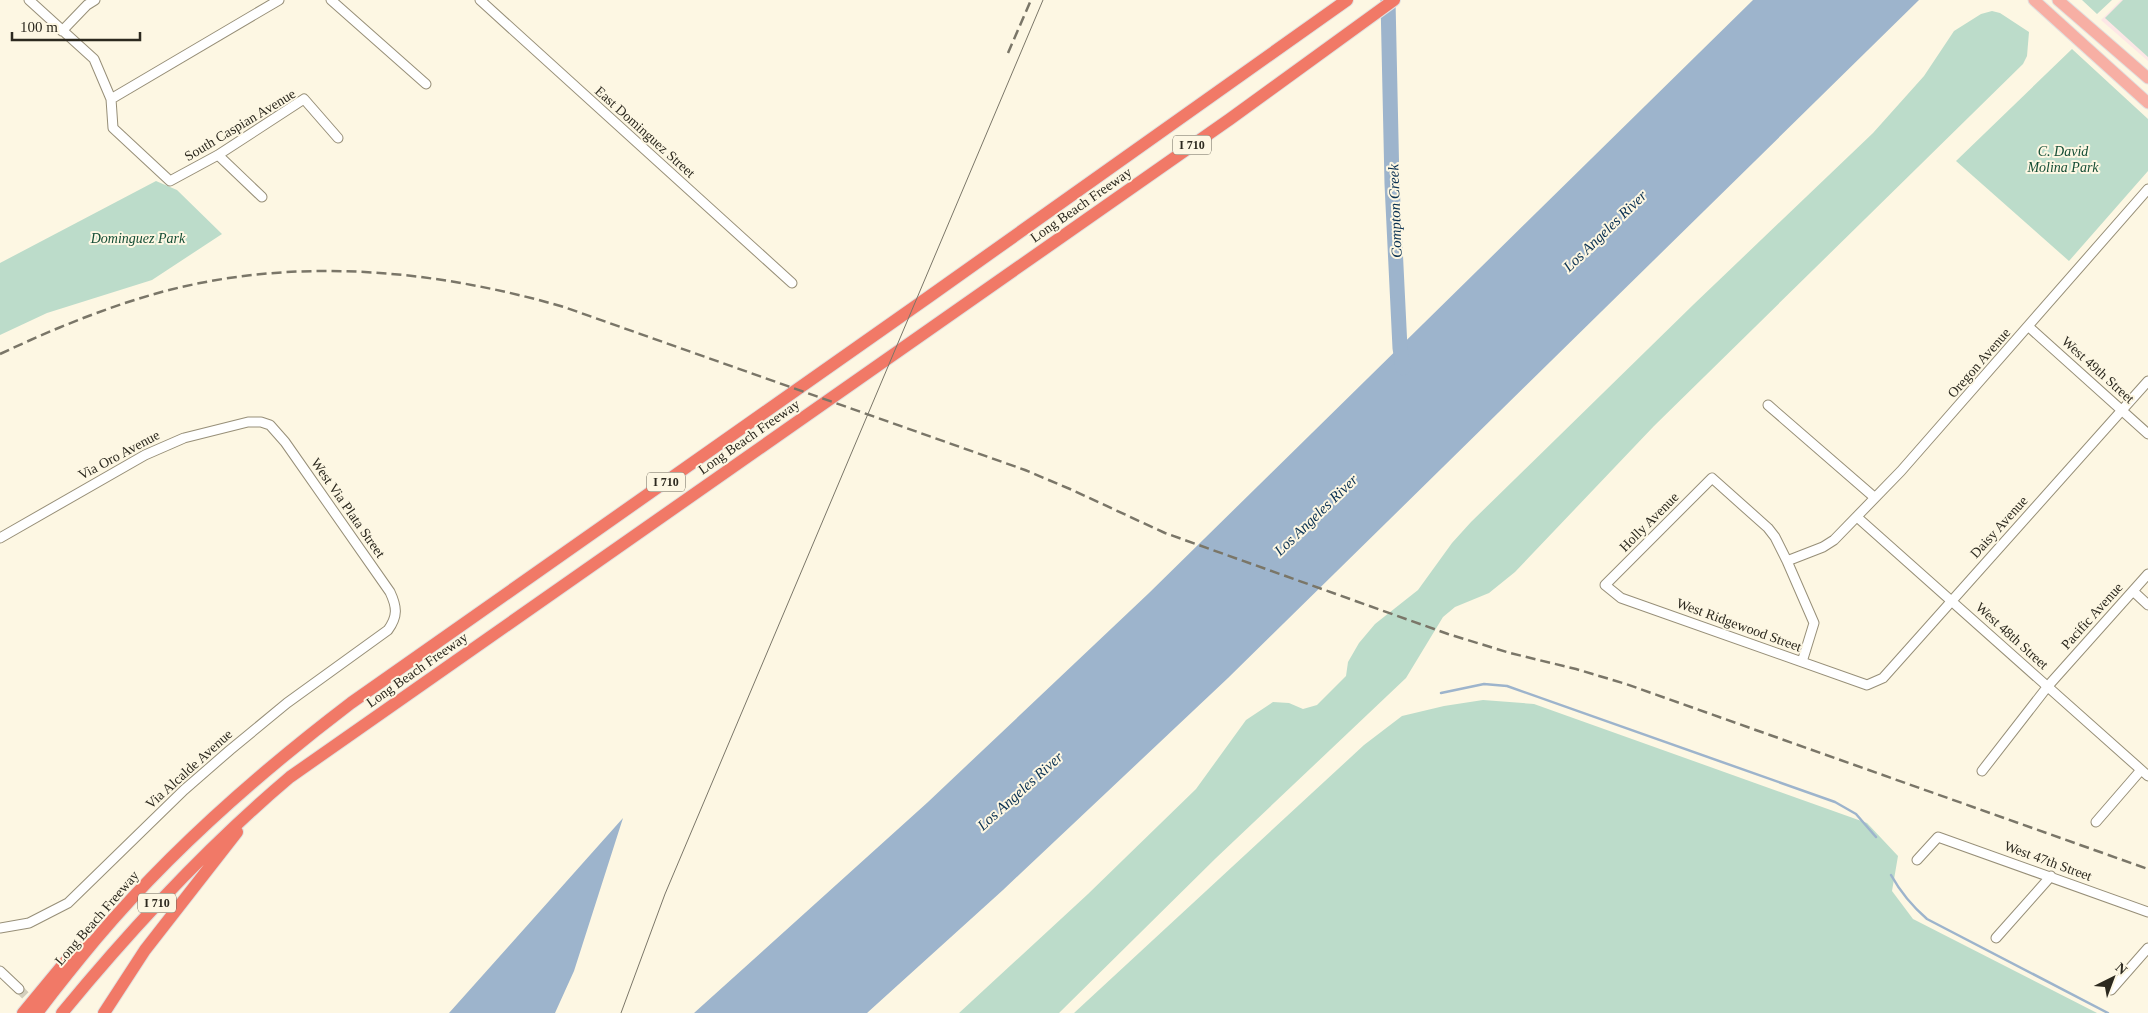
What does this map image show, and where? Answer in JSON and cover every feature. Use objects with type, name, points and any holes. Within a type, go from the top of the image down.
[{"type":"highway","name":"Long Beach Freeway","points":[[37,1013],[96,938],[171,859],[261,774],[351,703],[1347,0]]},
{"type":"highway","name":"Long Beach Freeway","points":[[62,1013],[124,938],[162,897],[204,854],[290,777],[1230,119],[1328,46],[1394,0]]},
{"type":"highway","points":[[104,1013],[145,950],[262,801]]},
{"type":"highway","points":[[23,1013],[71,954],[96,938]]},
{"type":"main road","points":[[2034,0],[2148,103]]},
{"type":"main road","points":[[2058,0],[2148,78]]},
{"type":"street","points":[[29,0],[94,59],[111,99],[279,0]]},
{"type":"street","points":[[62,31],[87,5],[95,0]]},
{"type":"street","points":[[331,0],[426,84]]},
{"type":"street","name":"East Dominguez Street","points":[[480,0],[792,283]]},
{"type":"street","name":"South Caspian Avenue","points":[[111,99],[113,128],[170,182],[218,155],[304,99],[338,138]]},
{"type":"street","points":[[218,155],[262,198]]},
{"type":"street","name":"Oregon Avenue","points":[[1787,561],[1823,547],[1834,540],[1857,517],[1874,497],[1901,471],[2148,190]]},
{"type":"street","name":"West 49th Street","points":[[2029,327],[2148,434]]},
{"type":"street","name":"Daisy Avenue","points":[[1867,685],[1883,678],[2148,381]]},
{"type":"street","points":[[1768,405],[1874,497]]},
{"type":"street","name":"Via Oro Avenue","points":[[0,538],[111,474],[166,445],[198,434],[240,424],[261,422]]},
{"type":"street","name":"West Via Plata Street","points":[[261,422],[270,425],[281,436],[390,592],[395,604],[395,621]]},
{"type":"street","name":"Holly Avenue","points":[[1605,585],[1712,478],[1768,528],[1775,537],[1787,561]]},
{"type":"street","name":"West 48th Street","points":[[1857,517],[2144,773]]},
{"type":"street","points":[[1787,561],[1814,623],[1802,662]]},
{"type":"street","name":"Pacific Avenue","points":[[1982,771],[2048,686],[2148,574]]},
{"type":"street","name":"West Ridgewood Street","points":[[1605,585],[1621,598],[1867,685]]},
{"type":"street","points":[[2133,591],[2148,605]]},
{"type":"street","name":"Via Alcalde Avenue","points":[[0,928],[28,923],[48,915],[68,903],[184,790],[230,750],[287,703],[388,630],[395,621]]},
{"type":"street","points":[[2096,822],[2144,773]]},
{"type":"street","name":"West 47th Street","points":[[1917,860],[1938,837],[2148,912]]},
{"type":"street","points":[[1996,938],[2051,876]]},
{"type":"street","points":[[2111,990],[2148,948]]},
{"type":"street","points":[[0,971],[19,990]]},
{"type":"shaded area","points":[[2121,0],[2148,0],[2148,61],[2101,20]]},
{"type":"green space","points":[[2082,0],[2112,0],[2097,14]]},
{"type":"green space","points":[[2123,0],[2148,0],[2148,57],[2105,18]]},
{"type":"green space","points":[[1992,11],[2000,13],[2029,32],[2027,56],[2023,64],[1654,426],[1515,572],[1489,593],[1455,607],[1443,617],[1406,678],[1216,858],[1059,1013],[959,1013],[1088,894],[1196,789],[1246,720],[1273,702],[1289,703],[1303,709],[1317,705],[1346,676],[1348,662],[1359,643],[1375,624],[1418,590],[1452,543],[1471,522],[1693,305],[1873,133],[1924,76],[1954,31],[1981,14]]},
{"type":"green space","name":"C. David Molina Park","points":[[2072,49],[2148,119],[2148,171],[2069,261],[1956,161]]},
{"type":"green space","name":"Dominguez Park","points":[[156,181],[177,190],[222,234],[152,280],[47,313],[0,335],[0,263]]},
{"type":"green space","points":[[1483,700],[1534,704],[1867,823],[1898,856],[1892,891],[1913,919],[2097,1013],[1074,1013],[1364,745],[1402,716],[1444,706]]},
{"type":"water","name":"Los Angeles River","points":[[1753,0],[1919,0],[1228,678],[1003,890],[867,1013],[694,1013],[928,802],[1149,593]]},
{"type":"water","points":[[623,818],[574,971],[555,1013],[449,1013]]},
{"type":"waterway","name":"Compton Creek","points":[[1388,0],[1392,184],[1400,348],[1403,368]]},
{"type":"waterway","points":[[1441,693],[1484,684],[1507,686],[1835,802],[1856,814],[1876,837]]},
{"type":"waterway","points":[[1891,875],[1907,899],[1927,919],[2108,1013]]},
{"type":"tunnel","points":[[19,989],[35,1005]]},
{"type":"tram line","points":[[621,1013],[665,894],[1043,0]]},
{"type":"railway","points":[[1008,53],[1031,0]]},
{"type":"railway","points":[[0,354],[39,336],[118,305],[209,281],[260,274],[311,271],[413,276],[514,294],[564,307],[1025,470],[1165,533],[1448,634],[1510,653],[1576,669],[1626,684],[2148,869]]}]
